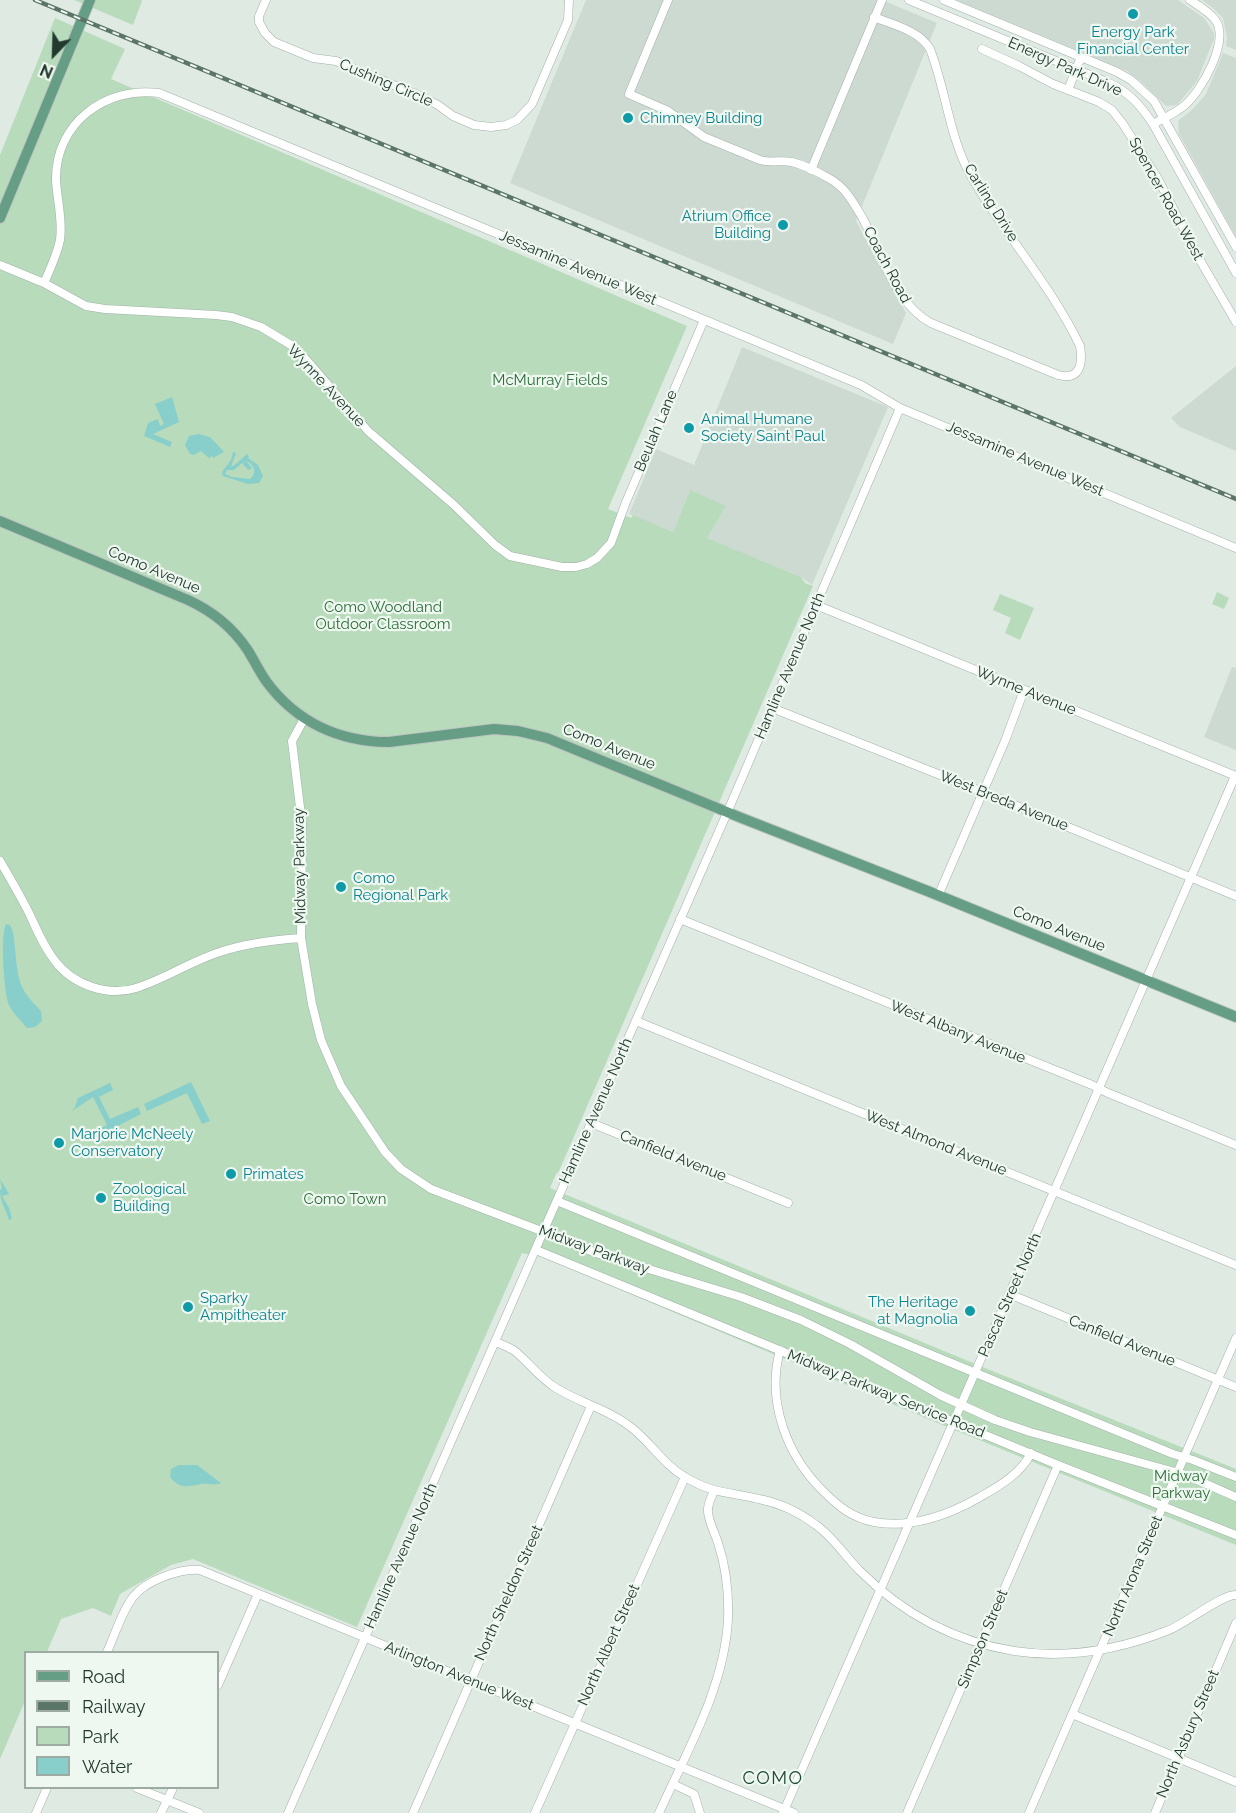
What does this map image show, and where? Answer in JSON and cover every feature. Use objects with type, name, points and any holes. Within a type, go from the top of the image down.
[{"type":"main road","points":[[0,218],[90,0]]},
{"type":"main road","name":"Como Avenue","points":[[0,521],[188,600],[213,613],[242,642],[273,690],[304,719],[343,736],[376,742],[401,741],[494,729],[529,733],[558,742],[728,813],[1236,1017]]},
{"type":"street","name":"Cushing Circle","points":[[266,0],[259,22],[274,42],[313,58],[336,61],[434,102],[453,116],[474,125],[492,127],[506,125],[517,120],[532,104],[567,23],[570,11],[569,0]]},
{"type":"street","name":"Coach Road","points":[[668,0],[629,94],[668,111],[704,137],[760,160],[790,162],[812,170],[839,185],[851,198],[899,292],[914,312],[931,322],[1058,375],[1065,377],[1077,373]]},
{"type":"street","points":[[812,170],[882,0]]},
{"type":"street","name":"Energy Park Drive","points":[[909,0],[1076,69],[1117,87],[1131,97],[1153,124],[1236,273]]},
{"type":"street","name":"Energy Park Drive","points":[[944,0],[1117,72],[1131,80],[1154,101],[1236,247]]},
{"type":"street","points":[[1153,124],[1183,107],[1198,92],[1219,43],[1220,32],[1216,21],[1208,12],[1190,0]]},
{"type":"street","name":"Carling Drive","points":[[874,17],[914,33],[926,43],[933,56],[967,167],[1047,288],[1076,338],[1082,356],[1077,373]]},
{"type":"street","name":"Spencer Road West","points":[[982,49],[1112,110],[1158,179],[1201,262],[1236,322]]},
{"type":"street","points":[[1068,90],[1081,57]]},
{"type":"street","name":"Jessamine Avenue West","points":[[44,284],[60,239],[56,179],[60,152],[68,134],[84,115],[107,99],[133,92],[149,92],[171,97],[704,320],[861,386],[900,408],[1236,548]]},
{"type":"street","name":"Wynne Avenue","points":[[0,265],[86,306],[232,317],[261,327],[278,336],[304,357],[368,431],[510,556],[551,566],[576,567],[597,558],[611,543]]},
{"type":"street","name":"Beulah Lane","points":[[611,543],[626,502],[704,320]]},
{"type":"street","name":"Hamline Avenue North","points":[[288,1813],[728,813],[900,408]]},
{"type":"street","name":"Wynne Avenue","points":[[816,605],[1236,776]]},
{"type":"street","points":[[938,896],[1024,690]]},
{"type":"street","name":"West Breda Avenue","points":[[772,708],[1236,896]]},
{"type":"street","name":"Midway Parkway","points":[[304,719],[292,741],[302,824],[301,938],[312,1004],[321,1040],[341,1086],[385,1152],[401,1169],[431,1189],[613,1260],[741,1297],[801,1320],[850,1344],[961,1406],[1011,1426],[1201,1480],[1236,1497]]},
{"type":"street","name":"Pascal Street North","points":[[784,1811],[1236,776]]},
{"type":"street","points":[[0,861],[45,947],[56,963],[71,977],[92,987],[129,990],[223,950],[301,938]]},
{"type":"street","name":"West Albany Avenue","points":[[680,919],[1236,1146]]},
{"type":"street","name":"West Almond Avenue","points":[[636,1021],[955,1153],[1236,1265]]},
{"type":"street","name":"Canfield Avenue","points":[[591,1122],[788,1203]]},
{"type":"street","points":[[557,1201],[975,1373],[1236,1477]]},
{"type":"street","name":"Midway Parkway Service Road","points":[[536,1250],[1058,1465],[1236,1535]]},
{"type":"street","name":"Canfield Avenue","points":[[1009,1294],[1236,1387]]},
{"type":"street","name":"North Arona Street","points":[[1029,1813],[1236,1338]]},
{"type":"street","points":[[495,1342],[516,1352],[533,1370],[557,1388],[625,1422],[685,1477],[714,1491],[767,1501],[804,1517],[826,1533],[857,1568],[881,1590],[927,1623],[957,1637],[981,1644],[1039,1654],[1101,1650],[1128,1644],[1173,1629],[1224,1597],[1236,1595]]},
{"type":"street","points":[[780,1350],[776,1386],[780,1419],[790,1447],[806,1473],[826,1495],[851,1515],[877,1522],[910,1523],[939,1515],[974,1501],[1011,1477],[1025,1464],[1031,1453]]},
{"type":"street","name":"North Sheldon Street","points":[[413,1813],[591,1406]]},
{"type":"street","name":"Simpson Street","points":[[907,1813],[1058,1465]]},
{"type":"street","name":"North Albert Street","points":[[535,1813],[685,1477]]},
{"type":"street","points":[[659,1813],[710,1700],[726,1638],[728,1598],[726,1574],[708,1510],[714,1491]]},
{"type":"street","name":"Arlington Avenue West","points":[[108,1651],[128,1604],[140,1591],[168,1574],[186,1569],[207,1572],[784,1811],[794,1813]]},
{"type":"street","points":[[219,1683],[258,1594]]},
{"type":"street","name":"North Asbury Street","points":[[1155,1813],[1236,1623]]},
{"type":"street","points":[[1072,1714],[1236,1782]]},
{"type":"street","points":[[672,1784],[694,1794],[699,1813]]},
{"type":"street","points":[[36,1813],[47,1789]]},
{"type":"street","points":[[140,1789],[199,1813]]},
{"type":"street","points":[[161,1813],[172,1789]]},
{"type":"shaded area","points":[[586,0],[882,0],[937,23],[856,221],[906,313],[893,344],[510,183]]},
{"type":"shaded area","points":[[956,0],[1178,0],[1204,18],[1214,33],[1214,39],[1197,81],[1177,105],[1166,106],[1127,71]]},
{"type":"shaded area","points":[[1202,0],[1236,0],[1236,50],[1226,46],[1227,38],[1223,18]]},
{"type":"shaded area","points":[[1223,53],[1236,58],[1236,237],[1179,134],[1178,121],[1206,94]]},
{"type":"shaded area","points":[[742,347],[888,407],[812,585],[801,577],[706,538],[690,490],[673,532],[629,514],[656,449],[694,465]]},
{"type":"shaded area","points":[[1236,366],[1236,451],[1180,427],[1171,418]]},
{"type":"shaded area","points":[[1232,667],[1236,668],[1236,750],[1204,737]]},
{"type":"green space","points":[[74,0],[141,0],[142,1],[133,25]]},
{"type":"green space","name":"Como Regional Park","points":[[55,18],[125,49],[111,79],[687,326],[608,509],[631,518],[633,515],[673,532],[690,490],[726,506],[707,538],[801,577],[805,583],[813,586],[550,1188],[1236,1469],[1236,1545],[542,1257],[522,1253],[357,1627],[193,1559],[171,1565],[120,1594],[111,1616],[93,1608],[61,1619],[47,1651],[24,1651],[24,1703],[0,1759],[0,155]]},
{"type":"green space","points":[[1217,592],[1229,598],[1224,609],[1212,604]]},
{"type":"green space","points":[[1000,594],[1034,608],[1020,640],[1005,633],[1011,618],[993,610]]},
{"type":"water","points":[[172,397],[179,422],[153,434],[172,442],[170,447],[144,436],[148,423],[158,419],[160,426],[164,424],[155,404]]},
{"type":"water","points":[[199,434],[210,437],[224,452],[213,458],[212,456],[209,458],[201,451],[194,455],[190,454],[185,445],[189,436]]},
{"type":"water","points":[[233,452],[236,453],[231,467],[247,454],[248,458],[258,465],[263,476],[259,483],[248,484],[223,476],[222,472],[231,460]],"holes":[[[245,462],[249,462],[254,471],[250,479],[225,474],[227,470],[234,470],[242,463],[248,470],[252,468]]]},
{"type":"water","points":[[6,924],[10,925],[13,933],[20,983],[41,1011],[42,1021],[35,1027],[27,1028],[13,1011],[7,999],[3,951]]},
{"type":"water","points":[[191,1082],[210,1121],[202,1124],[187,1093],[147,1111],[144,1104]]},
{"type":"water","points":[[110,1083],[113,1090],[99,1097],[110,1119],[138,1107],[141,1114],[102,1134],[99,1129],[107,1125],[93,1097],[72,1111],[78,1098]]},
{"type":"water","points":[[0,1179],[9,1194],[2,1196],[12,1218],[9,1220],[1,1198]]},
{"type":"water","points":[[179,1465],[197,1465],[221,1483],[181,1485],[170,1477],[171,1469]]},
{"type":"railway","points":[[35,0],[1236,499]]},
{"type":"place","name":"Energy Park Financial Center","points":[[1133,14]]},
{"type":"place","name":"Chimney Building","points":[[628,118]]},
{"type":"place","name":"Atrium Office Building","points":[[783,225]]},
{"type":"place","name":"Animal Humane Society Saint Paul","points":[[689,428]]},
{"type":"place","name":"Como Regional Park","points":[[341,887]]},
{"type":"place","name":"Marjorie McNeely Conservatory","points":[[59,1143]]},
{"type":"place","name":"Primates","points":[[231,1174]]},
{"type":"place","name":"Zoological Building","points":[[101,1198]]},
{"type":"place","name":"Sparky Ampitheater","points":[[188,1307]]},
{"type":"place","name":"The Heritage at Magnolia","points":[[970,1311]]},
{"type":"district","name":"COMO","points":[[773,1779]]},
{"type":"park label","name":"McMurray Fields","points":[[550,380]]},
{"type":"park label","name":"Como Woodland Outdoor Classroom","points":[[383,616]]},
{"type":"park label","name":"Como Town","points":[[345,1199]]}]
